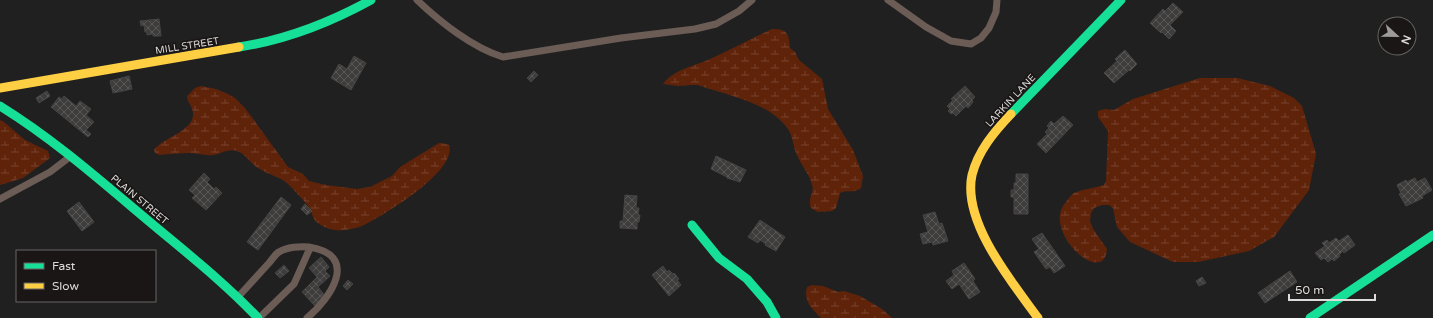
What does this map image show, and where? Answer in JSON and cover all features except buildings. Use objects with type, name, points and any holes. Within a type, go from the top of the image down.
[{"type":"street","name":"MILL STREET","points":[[0,88],[254,45],[283,37],[335,18],[371,0]]},
{"type":"street","name":"LARKIN LANE","points":[[1038,318],[999,263],[978,223],[971,202],[971,183],[975,163],[981,151],[995,131],[1121,0]]},
{"type":"street","name":"PLAIN STREET","points":[[0,106],[18,116],[71,156],[196,261],[258,318]]},
{"type":"street","points":[[692,225],[720,258],[747,279],[767,302],[776,318]]},
{"type":"street","points":[[1310,318],[1433,235]]},
{"type":"lane","points":[[417,0],[469,41],[491,54],[503,57],[621,38],[695,29],[716,24],[739,11],[752,0]]},
{"type":"lane","points":[[888,0],[926,27],[951,41],[971,44],[981,38],[990,28],[996,12],[998,0]]},
{"type":"lane","points":[[0,200],[50,172],[71,156]]},
{"type":"lane","points":[[237,298],[279,252],[299,246],[320,250],[330,254],[334,259],[336,281],[325,301],[307,318]]},
{"type":"lane","points":[[258,318],[294,284],[310,248]]},
{"type":"green space","points":[[772,29],[784,31],[788,35],[790,48],[795,52],[799,60],[822,79],[828,109],[853,150],[863,176],[861,188],[856,191],[846,191],[840,193],[836,208],[832,211],[818,212],[811,208],[810,201],[813,188],[811,181],[797,155],[788,129],[770,112],[747,101],[698,85],[678,86],[663,84],[672,75],[708,60]]},
{"type":"green space","points":[[1200,78],[1237,78],[1270,86],[1294,98],[1302,106],[1316,154],[1309,190],[1274,237],[1249,251],[1198,262],[1173,262],[1130,242],[1117,227],[1113,208],[1109,205],[1102,205],[1094,208],[1091,213],[1090,221],[1093,229],[1107,249],[1103,260],[1096,262],[1086,259],[1076,251],[1067,240],[1061,227],[1060,214],[1066,202],[1074,193],[1104,185],[1106,181],[1108,131],[1098,117],[1098,111],[1105,109],[1114,110],[1133,99]]},
{"type":"green space","points":[[201,86],[216,89],[235,98],[245,108],[288,167],[303,174],[309,181],[357,189],[370,187],[392,176],[400,167],[439,143],[449,145],[449,156],[442,167],[416,192],[372,221],[348,230],[329,229],[314,219],[309,207],[287,183],[258,168],[243,154],[237,151],[234,150],[210,155],[178,153],[159,155],[155,153],[154,150],[158,146],[189,125],[193,113],[187,96],[195,88]]},
{"type":"green space","points":[[0,120],[25,140],[48,151],[50,158],[23,178],[0,185]]},
{"type":"green space","points":[[812,285],[823,286],[838,292],[844,291],[860,296],[882,309],[892,318],[821,318],[807,301],[807,287]]},
{"type":"traffic: fast","points":[[239,47],[273,40],[324,23],[371,0]]},
{"type":"traffic: fast","points":[[1011,114],[1121,0]]},
{"type":"traffic: fast","points":[[0,106],[59,147],[96,177],[206,269],[258,318]]},
{"type":"traffic: fast","points":[[692,225],[719,258],[747,279],[767,302],[776,318]]},
{"type":"traffic: fast","points":[[1310,318],[1433,235]]},
{"type":"traffic: slow","points":[[0,88],[239,47]]},
{"type":"traffic: slow","points":[[1011,114],[982,150],[972,175],[971,193],[974,212],[992,251],[1015,287],[1038,318]]}]
